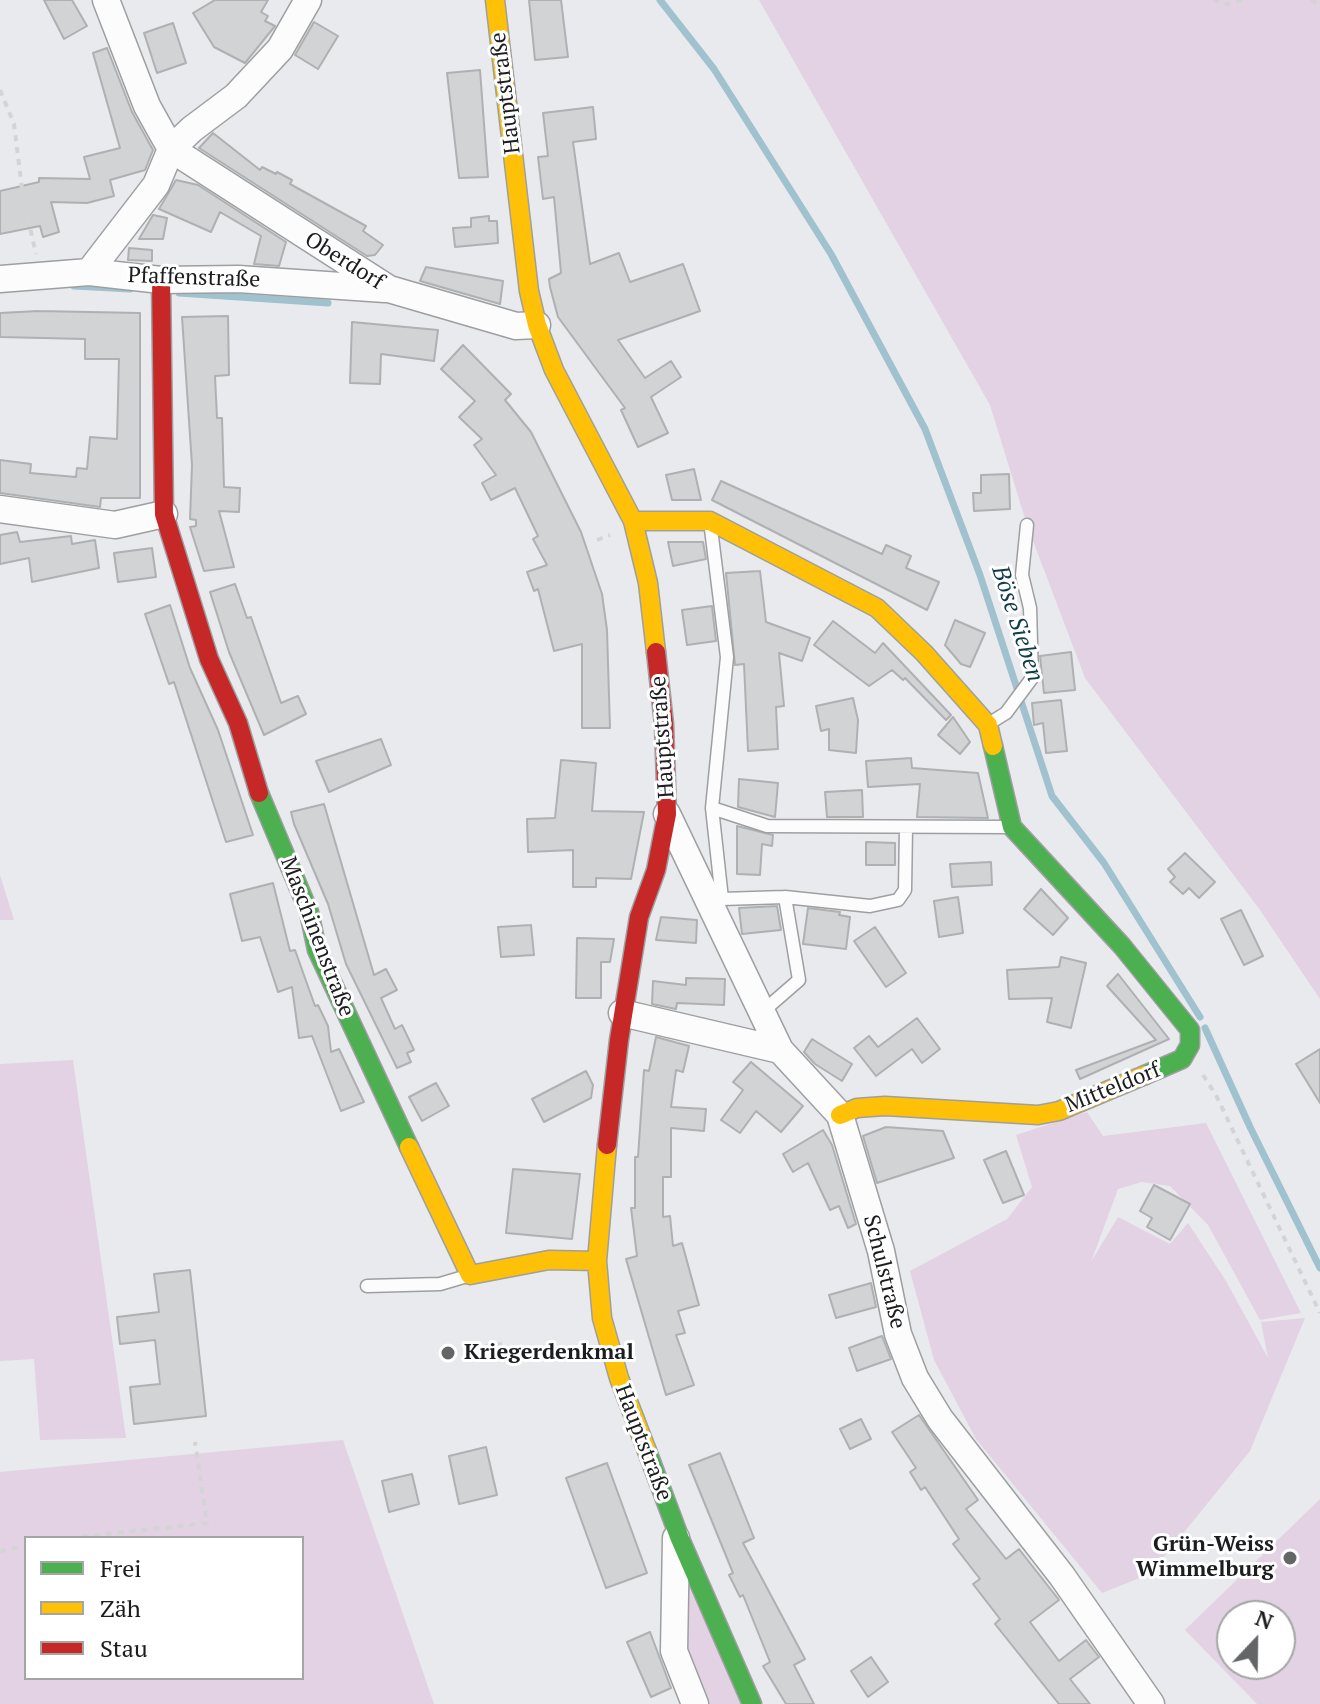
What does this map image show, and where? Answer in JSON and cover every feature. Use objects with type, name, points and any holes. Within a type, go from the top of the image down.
[{"type":"street","name":"Oberdorf","points":[[106,0],[147,106],[171,149],[389,289],[516,326],[537,325]]},
{"type":"street","points":[[89,272],[156,185],[171,149],[236,96],[280,49],[308,0]]},
{"type":"street","name":"Hauptstraße","points":[[495,0],[524,262],[537,325],[554,370],[633,521],[643,556],[656,650],[668,776],[667,814],[656,870],[639,917],[622,1013],[597,1261],[602,1318],[609,1347],[677,1530],[752,1704]]},
{"type":"street","name":"Pfaffenstraße","points":[[0,279],[89,272],[161,280],[238,279],[389,289]]},
{"type":"street","name":"Maschinenstraße","points":[[161,280],[164,514],[209,659],[238,723],[262,803],[309,912],[317,950],[470,1275]]},
{"type":"street","points":[[0,509],[115,525],[164,514]]},
{"type":"street","name":"Mitteldorf","points":[[633,521],[710,521],[877,608],[924,653],[988,725],[1012,827],[1122,946],[1190,1030],[1187,1051],[1182,1059],[1059,1111],[1038,1115],[885,1106],[840,1115]]},
{"type":"street","name":"Schulstraße","points":[[667,814],[780,1050],[840,1115],[881,1251],[898,1334],[915,1378],[940,1419],[1062,1576],[1151,1704]]},
{"type":"street","points":[[622,1013],[780,1050]]},
{"type":"street","points":[[470,1275],[549,1260],[597,1261]]},
{"type":"street","name":"Hauptstraße","points":[[677,1530],[674,1651],[695,1704]]},
{"type":"lane","points":[[710,521],[727,657],[712,808],[722,899],[785,897],[857,906],[898,900],[905,890],[906,827]]},
{"type":"lane","points":[[988,725],[1006,713],[1032,678],[1030,608],[1022,575],[1027,525]]},
{"type":"lane","points":[[712,808],[767,826],[976,830],[1012,827]]},
{"type":"lane","points":[[761,1013],[799,980],[785,897]]},
{"type":"lane","points":[[367,1286],[440,1284],[470,1275]]},
{"type":"path","points":[[1213,0],[1228,4],[1243,0]]},
{"type":"path","points":[[1311,0],[1320,5]]},
{"type":"path","points":[[0,90],[14,124],[23,197],[37,259],[35,274]]},
{"type":"path","points":[[1187,1051],[1216,1095],[1320,1313]]},
{"type":"path","points":[[486,1346],[502,1344]]},
{"type":"path","points":[[88,1536],[207,1523],[195,1442]]},
{"type":"path","points":[[0,1551],[24,1546]]},
{"type":"shaded area","points":[[759,0],[1320,0],[1320,999],[1260,910],[1085,678],[1027,525],[990,405]]},
{"type":"shaded area","points":[[0,875],[14,920],[0,920]]},
{"type":"shaded area","points":[[73,1060],[126,1438],[40,1440],[34,1359],[0,1361],[0,1064]]},
{"type":"shaded area","points":[[1087,1112],[1103,1136],[1206,1123],[1301,1313],[1260,1320],[1208,1225],[1170,1186],[1142,1182],[1118,1189],[1091,1262],[1118,1217],[1170,1244],[1188,1223],[1226,1281],[1268,1358],[1261,1322],[1305,1318],[1250,1451],[1150,1574],[1102,1593],[976,1439],[934,1360],[910,1271],[1007,1219],[1032,1187],[1016,1135]]},
{"type":"shaded area","points":[[343,1440],[434,1704],[0,1704],[0,1472]]},
{"type":"shaded area","name":"Grün-Weiss Wimmelburg","points":[[1320,1499],[1320,1704],[1257,1704],[1234,1680],[1296,1680],[1296,1600],[1216,1600],[1216,1662],[1185,1630]]},
{"type":"shaded area","points":[[685,1579],[743,1704],[705,1704],[680,1646]]},
{"type":"building","points":[[44,0],[72,0],[87,26],[64,39]]},
{"type":"building","points":[[215,0],[268,0],[261,12],[268,16],[265,21],[275,26],[245,63],[214,47],[193,13]]},
{"type":"building","points":[[529,0],[561,0],[568,57],[535,60]]},
{"type":"building","points":[[314,22],[338,36],[318,69],[295,55]]},
{"type":"building","points":[[173,23],[186,63],[157,73],[144,33]]},
{"type":"building","points":[[107,48],[132,112],[153,150],[145,170],[110,180],[114,196],[87,203],[51,202],[59,232],[43,237],[40,226],[0,234],[0,191],[39,182],[39,178],[90,179],[84,157],[120,148],[93,53]]},
{"type":"building","points":[[480,70],[488,177],[459,178],[447,73]]},
{"type":"building","points":[[593,107],[596,139],[573,142],[590,264],[619,253],[630,282],[683,264],[700,311],[618,340],[645,378],[671,361],[681,377],[651,397],[668,433],[638,447],[621,410],[625,408],[558,317],[550,287],[549,279],[561,273],[554,197],[543,199],[538,157],[548,156],[543,113]]},
{"type":"building","points":[[213,133],[260,170],[262,167],[277,172],[292,180],[290,184],[366,226],[363,231],[383,245],[375,255],[367,256],[199,148]]},
{"type":"building","points":[[176,180],[198,185],[286,242],[279,266],[254,264],[261,236],[220,212],[211,232],[159,209]]},
{"type":"building","points":[[153,215],[167,218],[163,239],[139,239]]},
{"type":"building","points":[[489,216],[489,221],[497,221],[498,243],[455,247],[453,228],[471,227],[471,218]]},
{"type":"building","points":[[129,248],[152,250],[152,261],[128,260]]},
{"type":"building","points":[[426,267],[503,281],[500,304],[420,281]]},
{"type":"building","points":[[0,313],[140,313],[140,498],[101,498],[100,507],[0,493],[0,460],[31,464],[30,473],[76,477],[77,468],[87,469],[90,437],[117,439],[119,359],[85,359],[85,339],[0,337]]},
{"type":"building","points":[[228,316],[229,375],[215,376],[217,418],[222,418],[224,487],[240,488],[239,512],[219,511],[234,567],[204,571],[190,527],[196,526],[196,520],[190,519],[192,465],[182,317]]},
{"type":"building","points":[[352,322],[438,330],[434,361],[381,354],[380,384],[350,383]]},
{"type":"building","points":[[463,345],[511,394],[505,400],[531,432],[581,532],[602,594],[607,630],[610,728],[582,728],[582,644],[554,651],[538,589],[534,591],[527,572],[547,565],[533,539],[538,536],[515,488],[491,500],[482,483],[496,475],[474,445],[482,439],[459,417],[475,401],[441,369]]},
{"type":"building","points":[[694,469],[701,500],[672,500],[666,475]]},
{"type":"building","points":[[1009,474],[1010,509],[974,511],[973,493],[981,493],[981,475]]},
{"type":"building","points":[[721,481],[882,554],[886,545],[911,556],[906,568],[939,582],[927,610],[712,500]]},
{"type":"building","points":[[17,532],[20,542],[71,536],[72,544],[95,540],[99,568],[32,582],[29,558],[0,564],[0,535]]},
{"type":"building","points":[[668,542],[703,542],[706,559],[673,566]]},
{"type":"building","points":[[152,548],[156,577],[118,582],[114,553]]},
{"type":"building","points":[[760,571],[766,622],[810,638],[802,661],[779,653],[784,706],[776,707],[778,749],[748,751],[744,664],[735,665],[726,573]]},
{"type":"building","points":[[235,584],[247,618],[251,617],[281,703],[298,696],[306,714],[264,735],[229,652],[210,592]]},
{"type":"building","points":[[170,605],[190,668],[218,730],[253,835],[226,842],[174,682],[169,684],[145,614]]},
{"type":"building","points":[[712,606],[716,641],[687,645],[682,610]]},
{"type":"building","points":[[955,620],[985,633],[970,667],[961,664],[945,645]]},
{"type":"building","points":[[833,621],[875,653],[883,643],[951,715],[946,720],[905,678],[903,680],[892,670],[869,686],[814,645]]},
{"type":"building","points":[[1071,652],[1075,690],[1044,693],[1040,656]]},
{"type":"building","points":[[853,698],[858,720],[856,753],[829,750],[829,729],[821,731],[816,706]]},
{"type":"building","points":[[1061,700],[1067,751],[1046,753],[1043,723],[1034,725],[1032,703]]},
{"type":"building","points":[[953,717],[970,742],[960,754],[938,735]]},
{"type":"building","points":[[381,739],[391,765],[329,792],[316,761]]},
{"type":"building","points":[[911,758],[912,768],[978,773],[988,818],[917,817],[920,784],[868,787],[866,761]]},
{"type":"building","points":[[561,760],[596,763],[592,811],[644,812],[631,879],[596,878],[596,887],[573,887],[573,850],[528,852],[527,819],[555,818]]},
{"type":"building","points":[[739,779],[778,783],[775,817],[738,807]]},
{"type":"building","points":[[862,790],[863,817],[827,817],[825,792]]},
{"type":"building","points":[[324,804],[374,975],[386,969],[397,990],[381,998],[395,1029],[402,1025],[414,1050],[407,1053],[411,1062],[397,1068],[346,964],[328,904],[294,824],[291,812]]},
{"type":"building","points":[[737,826],[773,835],[772,846],[762,844],[760,875],[737,874]]},
{"type":"building","points":[[866,842],[895,843],[895,865],[866,865]]},
{"type":"building","points":[[1185,853],[1215,882],[1199,898],[1189,888],[1183,894],[1170,882],[1175,877],[1168,869]]},
{"type":"building","points":[[991,862],[992,885],[952,887],[950,864]]},
{"type":"building","points":[[273,883],[290,951],[295,950],[315,1006],[318,1005],[328,1026],[331,1052],[339,1049],[364,1102],[341,1111],[312,1036],[299,1038],[292,987],[278,992],[260,937],[242,941],[230,894]]},
{"type":"building","points":[[1041,889],[1068,918],[1053,935],[1024,909]]},
{"type":"building","points":[[958,897],[963,933],[939,937],[934,901]]},
{"type":"building","points":[[777,906],[781,930],[742,934],[739,908]]},
{"type":"building","points":[[808,908],[840,912],[839,915],[850,917],[846,949],[803,944]]},
{"type":"building","points":[[1241,910],[1263,956],[1244,965],[1221,919]]},
{"type":"building","points":[[661,917],[697,920],[696,943],[656,940]]},
{"type":"building","points":[[531,925],[534,955],[501,957],[498,927]]},
{"type":"building","points":[[875,927],[906,973],[886,987],[854,941]]},
{"type":"building","points":[[577,938],[614,939],[610,962],[601,962],[601,998],[576,998]]},
{"type":"building","points":[[1061,957],[1086,963],[1071,1028],[1047,1022],[1052,998],[1009,999],[1007,970],[1059,967]]},
{"type":"building","points":[[1118,974],[1169,1039],[1080,1079],[1076,1070],[1156,1040],[1107,986]]},
{"type":"building","points":[[686,978],[725,979],[724,1005],[677,1003],[676,1009],[652,1004],[653,981],[686,985]]},
{"type":"building","points":[[917,1018],[940,1049],[922,1063],[912,1049],[876,1076],[854,1048],[869,1036],[878,1047]]},
{"type":"building","points":[[656,1037],[689,1046],[683,1072],[676,1070],[671,1107],[706,1109],[704,1131],[671,1128],[671,1177],[663,1177],[663,1217],[670,1216],[673,1246],[682,1243],[699,1305],[678,1311],[685,1333],[676,1335],[694,1385],[666,1395],[626,1259],[637,1256],[631,1208],[635,1208],[635,1157],[638,1157],[644,1070],[649,1071]]},
{"type":"building","points":[[812,1039],[852,1064],[842,1081],[815,1064],[804,1052]]},
{"type":"building","points":[[1320,1049],[1320,1103],[1296,1064]]},
{"type":"building","points":[[751,1062],[803,1106],[781,1132],[756,1111],[740,1133],[721,1120],[743,1090],[733,1082]]},
{"type":"building","points":[[586,1071],[593,1085],[591,1098],[544,1122],[532,1099]]},
{"type":"building","points":[[436,1083],[449,1106],[422,1121],[409,1097]]},
{"type":"building","points":[[886,1127],[943,1131],[954,1158],[877,1183],[863,1136]]},
{"type":"building","points":[[823,1130],[832,1145],[856,1224],[848,1228],[839,1206],[830,1210],[808,1163],[793,1172],[783,1154]]},
{"type":"building","points":[[1006,1151],[1024,1195],[1003,1203],[984,1160]]},
{"type":"building","points":[[513,1169],[580,1174],[572,1239],[506,1233]]},
{"type":"building","points":[[1154,1185],[1190,1204],[1170,1240],[1147,1227],[1152,1218],[1140,1211]]},
{"type":"building","points":[[190,1270],[206,1416],[134,1424],[130,1387],[160,1384],[155,1340],[120,1344],[117,1317],[159,1312],[154,1274]]},
{"type":"building","points":[[871,1283],[876,1307],[836,1318],[829,1295]]},
{"type":"building","points":[[882,1336],[891,1359],[857,1371],[849,1348]]},
{"type":"building","points":[[919,1415],[978,1500],[966,1509],[1006,1559],[1019,1549],[1059,1600],[1030,1622],[1059,1661],[1086,1640],[1099,1657],[1070,1679],[1090,1704],[1059,1704],[995,1624],[1000,1619],[973,1584],[980,1579],[953,1544],[959,1539],[925,1487],[921,1490],[910,1472],[916,1468],[892,1432]]},
{"type":"building","points":[[861,1419],[871,1439],[850,1449],[840,1429]]},
{"type":"building","points":[[486,1447],[497,1495],[459,1504],[449,1456]]},
{"type":"building","points":[[720,1453],[754,1538],[743,1543],[805,1659],[794,1665],[814,1704],[786,1704],[763,1666],[770,1662],[743,1595],[740,1597],[729,1575],[733,1573],[689,1465]]},
{"type":"building","points":[[607,1463],[647,1573],[606,1588],[566,1478]]},
{"type":"building","points":[[412,1474],[419,1504],[389,1512],[382,1481]]},
{"type":"building","points":[[650,1632],[671,1688],[651,1697],[627,1642]]},
{"type":"building","points":[[871,1657],[888,1682],[868,1697],[851,1671]]},
{"type":"waterway","name":"Böse Sieben","points":[[660,0],[714,69],[831,254],[925,429],[980,575],[1052,796],[1104,863],[1200,1017]]},
{"type":"waterway","points":[[74,286],[130,289]]},
{"type":"waterway","points":[[179,293],[328,303]]},
{"type":"waterway","name":"Böse Sieben","points":[[1205,1028],[1320,1268]]},
{"type":"traffic: fast","points":[[993,746],[1012,827],[1122,946],[1190,1030],[1190,1045],[1182,1059],[1145,1075]]},
{"type":"traffic: fast","points":[[259,793],[309,912],[317,950],[409,1147]]},
{"type":"traffic: fast","points":[[647,1451],[680,1539],[752,1704]]},
{"type":"traffic: slow","points":[[495,0],[529,291],[537,325],[554,370],[633,521],[648,583],[656,652]]},
{"type":"traffic: slow","points":[[633,521],[710,521],[877,608],[924,653],[988,725],[993,746]]},
{"type":"traffic: slow","points":[[840,1115],[857,1108],[885,1106],[1038,1115],[1059,1111],[1145,1075]]},
{"type":"traffic: slow","points":[[607,1145],[597,1261],[602,1318],[619,1378],[647,1451]]},
{"type":"traffic: slow","points":[[409,1147],[470,1275],[549,1260],[597,1261]]},
{"type":"traffic: jam","points":[[161,280],[164,514],[209,659],[238,723],[259,793]]},
{"type":"traffic: jam","points":[[607,1145],[619,1040],[639,917],[656,870],[667,814],[664,724],[656,652]]},
{"type":"place","name":"Kriegerdenkmal","points":[[448,1353]]},
{"type":"place","name":"Grün-Weiss Wimmelburg","points":[[1290,1558]]}]
